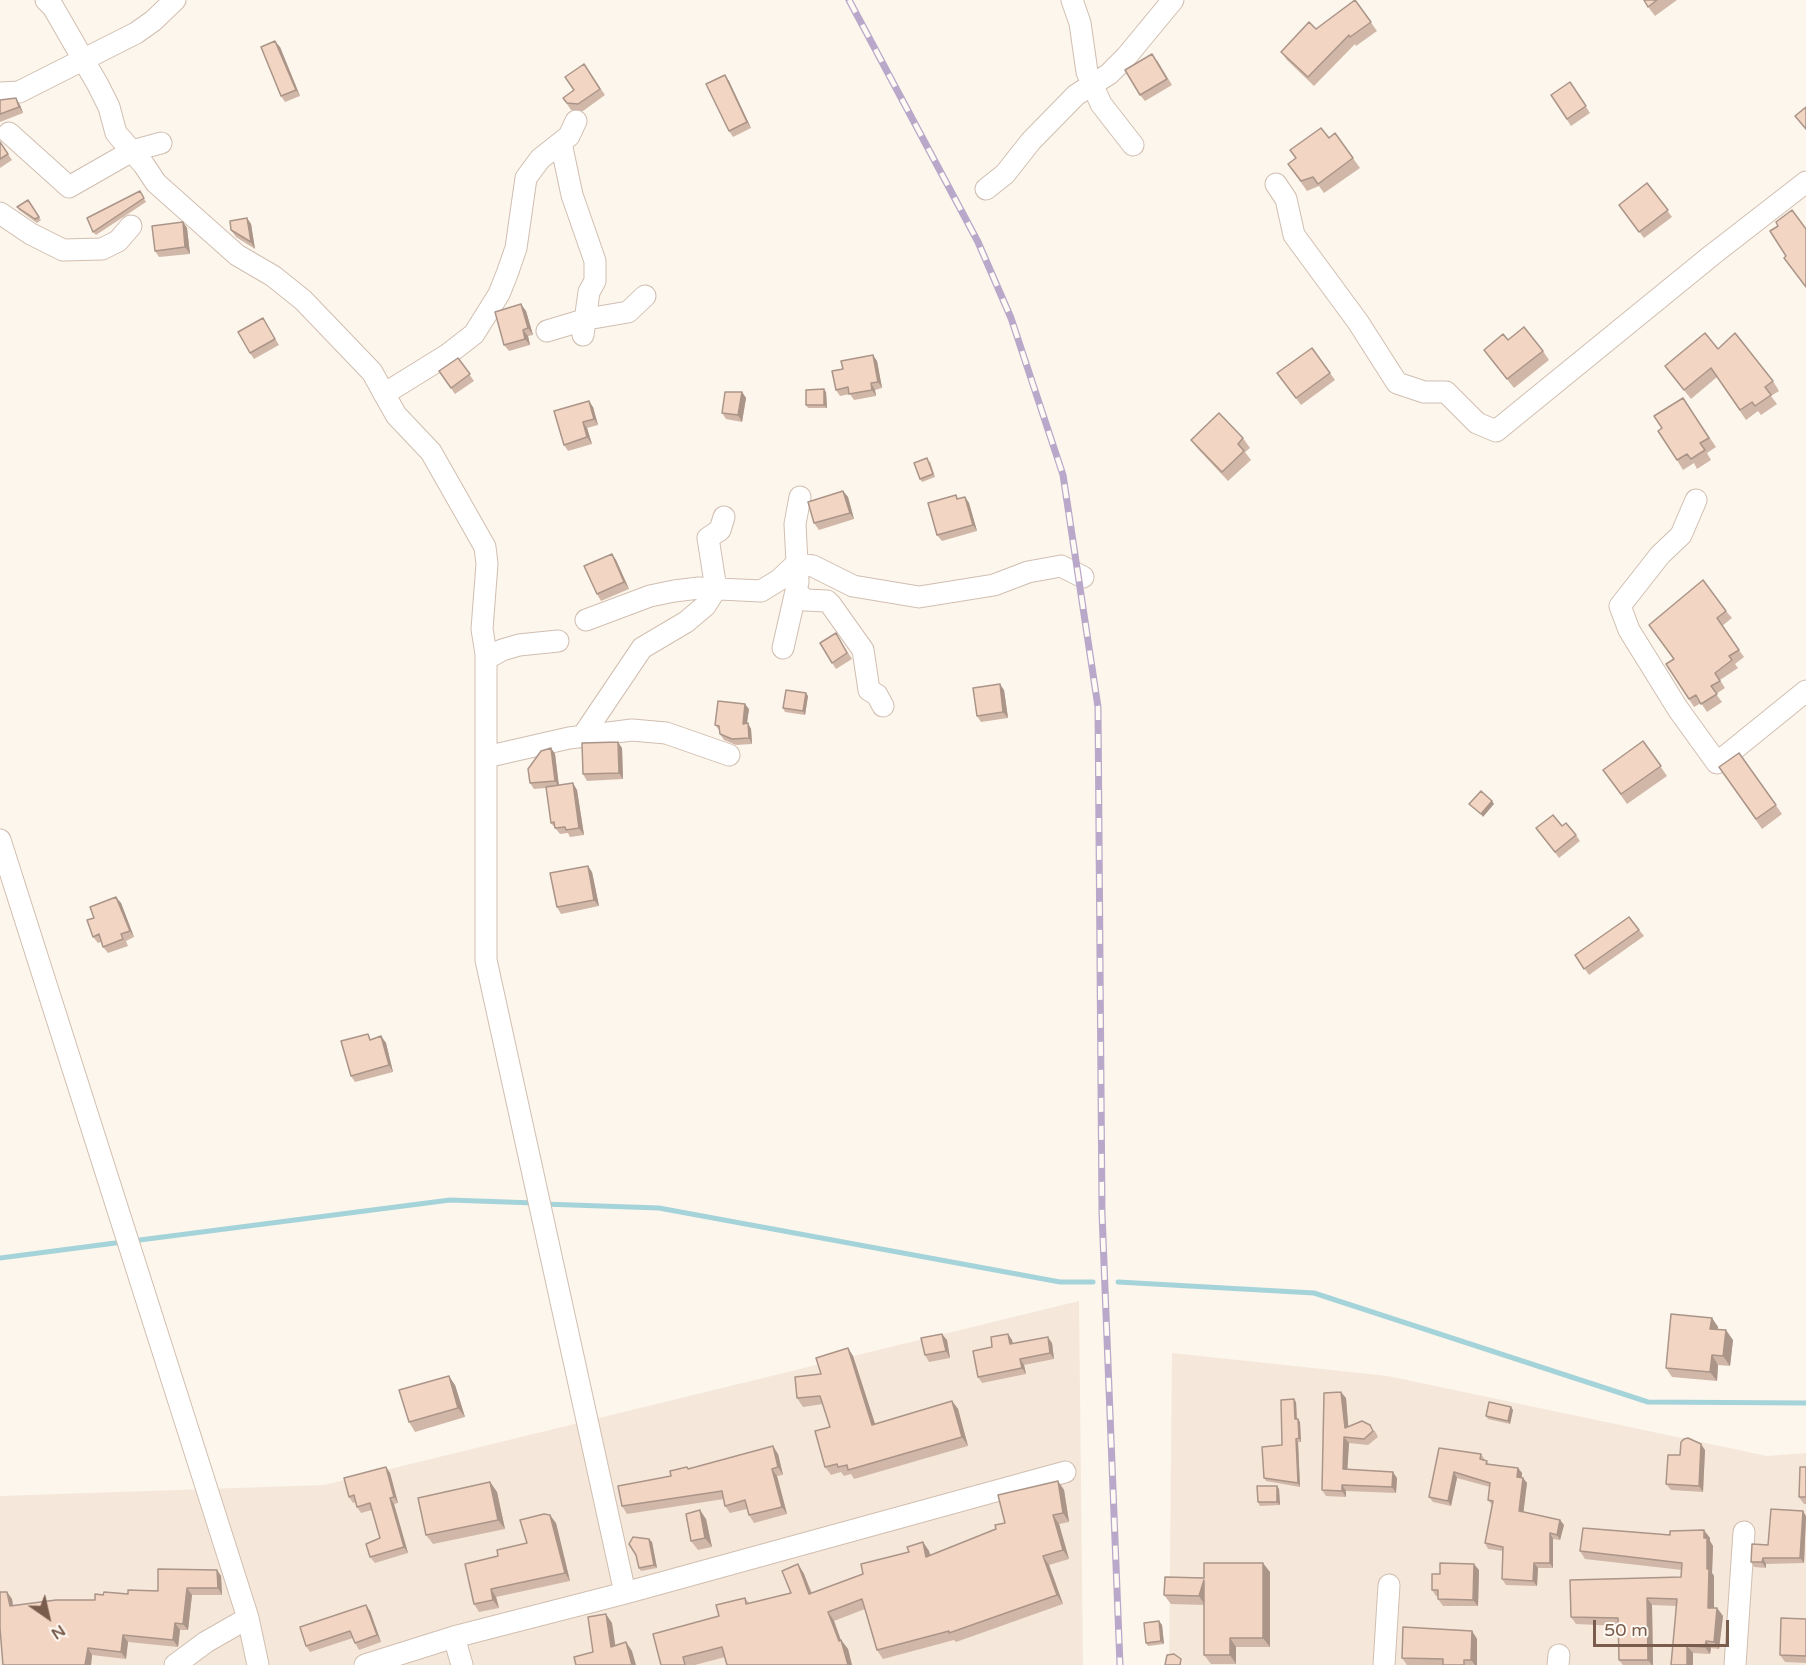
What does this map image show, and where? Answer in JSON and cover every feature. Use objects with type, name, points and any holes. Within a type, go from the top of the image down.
[{"type":"street","points":[[46,0],[53,7],[109,106],[116,133],[156,183],[196,217],[215,237],[303,300],[372,372],[396,415],[431,452],[485,547],[486,596],[482,629],[486,659],[486,960],[625,1593]]},
{"type":"street","points":[[0,93],[19,92],[136,33],[175,0]]},
{"type":"street","points":[[1072,0],[1080,23],[1087,72],[1101,104],[1133,145]]},
{"type":"street","points":[[986,189],[1005,174],[1031,141],[1076,94],[1110,74],[1173,0]]},
{"type":"street","points":[[384,394],[407,378],[426,369],[474,334],[499,294],[516,248],[526,178],[540,159],[569,136],[576,121]]},
{"type":"street","points":[[9,133],[69,187],[132,151],[162,143]]},
{"type":"street","points":[[561,142],[572,195],[595,261],[595,281],[589,292],[585,327]]},
{"type":"street","points":[[1276,184],[1286,199],[1294,235],[1352,313],[1397,383],[1424,392],[1446,392],[1478,423],[1496,431],[1712,255],[1806,182]]},
{"type":"street","points":[[0,213],[31,234],[63,250],[102,249],[118,241],[131,226]]},
{"type":"street","points":[[547,331],[585,327],[628,312],[645,296]]},
{"type":"street","points":[[783,648],[797,592],[795,524],[800,497]]},
{"type":"street","points":[[1696,500],[1681,534],[1646,570],[1620,606],[1629,630],[1678,709],[1717,763],[1806,691]]},
{"type":"street","points":[[582,736],[642,648],[686,622],[705,606],[716,589],[708,538],[720,530],[724,516]]},
{"type":"street","points":[[586,620],[650,596],[674,591],[716,589],[761,591],[779,580],[796,564],[813,566],[853,586],[919,597],[994,585],[1028,572],[1061,566],[1083,577]]},
{"type":"street","points":[[797,592],[806,600],[827,601],[831,606],[863,650],[869,690],[878,695],[883,706]]},
{"type":"street","points":[[486,659],[502,650],[519,645],[558,641]]},
{"type":"street","points":[[486,757],[582,736],[632,730],[666,733],[729,755]]},
{"type":"street","points":[[0,840],[248,1618],[258,1665]]},
{"type":"street","points":[[365,1665],[454,1637],[625,1593],[1065,1472]]},
{"type":"street","points":[[1735,1665],[1744,1532]]},
{"type":"street","points":[[1384,1665],[1389,1586]]},
{"type":"street","points":[[176,1665],[206,1642],[248,1618]]},
{"type":"street","points":[[454,1637],[462,1665]]},
{"type":"shaded area","points":[[1079,1301],[1083,1665],[0,1665],[0,1496],[324,1485]]},
{"type":"shaded area","points":[[1172,1353],[1388,1376],[1767,1456],[1806,1453],[1806,1665],[1169,1665]]},
{"type":"building","points":[[1355,0],[1371,22],[1350,37],[1349,35],[1308,77],[1281,52],[1309,22],[1316,29]]},
{"type":"building","points":[[1644,0],[1657,0],[1648,7]]},
{"type":"building","points":[[275,41],[296,90],[281,96],[261,47]]},
{"type":"building","points":[[1152,54],[1167,79],[1140,95],[1125,70]]},
{"type":"building","points":[[584,64],[600,89],[578,104],[567,103],[563,98],[574,90],[565,77]]},
{"type":"building","points":[[725,75],[747,122],[729,131],[706,84]]},
{"type":"building","points":[[1570,82],[1586,106],[1567,119],[1551,95]]},
{"type":"building","points":[[16,98],[19,107],[0,114],[0,100]]},
{"type":"building","points":[[1806,107],[1806,129],[1795,116]]},
{"type":"building","points":[[1321,128],[1329,138],[1335,133],[1353,158],[1318,184],[1313,177],[1301,181],[1288,164],[1296,158],[1290,150]]},
{"type":"building","points":[[0,142],[8,154],[0,159]]},
{"type":"building","points":[[1647,183],[1668,210],[1639,232],[1619,205]]},
{"type":"building","points":[[140,191],[144,198],[93,232],[87,218]]},
{"type":"building","points":[[28,200],[39,217],[35,219],[17,207]]},
{"type":"building","points":[[1792,210],[1806,229],[1806,287],[1784,258],[1786,256],[1770,231],[1778,226],[1776,222]]},
{"type":"building","points":[[247,218],[251,242],[231,230],[230,221]]},
{"type":"building","points":[[183,222],[185,247],[155,251],[152,226]]},
{"type":"building","points":[[521,304],[528,328],[523,330],[525,339],[504,345],[495,312]]},
{"type":"building","points":[[263,318],[275,339],[250,353],[238,332]]},
{"type":"building","points":[[1524,327],[1543,351],[1507,379],[1484,350],[1503,334],[1508,340]]},
{"type":"building","points":[[1705,333],[1718,349],[1735,333],[1773,381],[1765,387],[1771,395],[1755,406],[1752,402],[1740,410],[1711,368],[1684,390],[1665,366]]},
{"type":"building","points":[[1312,348],[1330,373],[1296,398],[1277,373]]},
{"type":"building","points":[[873,355],[878,382],[871,383],[872,390],[849,394],[848,387],[836,390],[832,371],[843,369],[841,361]]},
{"type":"building","points":[[458,358],[470,374],[451,388],[439,371]]},
{"type":"building","points":[[824,389],[824,405],[806,405],[806,390]]},
{"type":"building","points":[[725,392],[742,392],[738,415],[722,413]]},
{"type":"building","points":[[1683,398],[1709,438],[1700,443],[1705,450],[1691,459],[1687,454],[1677,460],[1658,431],[1662,428],[1654,416]]},
{"type":"building","points":[[589,401],[594,419],[583,422],[587,437],[564,445],[554,411]]},
{"type":"building","points":[[1219,413],[1243,438],[1238,444],[1244,451],[1222,472],[1191,440]]},
{"type":"building","points":[[927,458],[933,474],[920,479],[914,463]]},
{"type":"building","points":[[843,491],[850,513],[814,523],[808,502]]},
{"type":"building","points":[[956,495],[957,499],[965,497],[973,525],[937,535],[928,503]]},
{"type":"building","points":[[612,554],[624,582],[597,594],[584,566]]},
{"type":"building","points":[[1703,580],[1726,611],[1717,618],[1739,650],[1729,656],[1732,660],[1715,673],[1720,681],[1711,686],[1717,694],[1701,704],[1696,695],[1689,699],[1666,664],[1674,659],[1649,625]]},
{"type":"building","points":[[836,633],[847,653],[832,663],[820,643]]},
{"type":"building","points":[[1000,684],[1003,712],[977,716],[973,688]]},
{"type":"building","points":[[786,690],[806,693],[803,711],[783,708]]},
{"type":"building","points":[[718,701],[745,704],[743,724],[748,723],[749,738],[732,739],[720,734],[719,726],[715,725]]},
{"type":"building","points":[[1643,741],[1661,766],[1621,794],[1603,770]]},
{"type":"building","points":[[618,742],[619,773],[583,774],[582,743]]},
{"type":"building","points":[[551,748],[555,781],[530,783],[528,769],[541,751]]},
{"type":"building","points":[[1739,753],[1776,805],[1756,819],[1719,767]]},
{"type":"building","points":[[573,783],[579,828],[566,830],[565,827],[555,828],[554,822],[551,823],[546,787]]},
{"type":"building","points":[[1481,791],[1492,801],[1481,814],[1469,804]]},
{"type":"building","points":[[1553,815],[1562,826],[1566,823],[1576,835],[1555,852],[1536,828]]},
{"type":"building","points":[[588,866],[594,900],[557,907],[550,873]]},
{"type":"building","points":[[116,897],[130,931],[121,934],[123,939],[103,947],[99,934],[93,937],[87,920],[94,918],[90,907]]},
{"type":"building","points":[[1629,917],[1639,930],[1584,969],[1575,955]]},
{"type":"building","points":[[368,1034],[370,1040],[381,1036],[389,1065],[351,1076],[341,1041]]},
{"type":"building","points":[[1671,1314],[1712,1318],[1710,1329],[1726,1330],[1723,1356],[1712,1355],[1710,1372],[1666,1368]]},
{"type":"building","points":[[942,1334],[946,1351],[925,1355],[921,1338]]},
{"type":"building","points":[[1008,1334],[1010,1344],[1048,1337],[1050,1353],[1020,1359],[1022,1368],[978,1377],[973,1351],[992,1347],[991,1337]]},
{"type":"building","points":[[848,1348],[872,1425],[952,1401],[962,1437],[848,1470],[847,1465],[838,1467],[837,1464],[825,1467],[815,1431],[830,1427],[820,1396],[797,1398],[795,1377],[821,1374],[816,1358]]},
{"type":"building","points":[[449,1376],[458,1408],[409,1422],[399,1390]]},
{"type":"building","points":[[1341,1392],[1345,1428],[1362,1421],[1370,1425],[1373,1431],[1364,1439],[1344,1437],[1343,1469],[1393,1472],[1392,1487],[1342,1485],[1342,1491],[1322,1490],[1324,1393]]},
{"type":"building","points":[[1294,1399],[1299,1438],[1296,1439],[1298,1483],[1264,1478],[1262,1447],[1282,1445],[1281,1400]]},
{"type":"building","points":[[1489,1402],[1511,1407],[1508,1421],[1486,1416]]},
{"type":"building","points":[[1688,1438],[1701,1444],[1699,1486],[1666,1484],[1668,1455],[1680,1455],[1681,1442]]},
{"type":"building","points":[[773,1446],[778,1467],[772,1469],[782,1507],[749,1515],[745,1500],[725,1506],[722,1491],[622,1506],[618,1486],[671,1476],[670,1471],[687,1467],[688,1469]]},
{"type":"building","points":[[1439,1448],[1481,1454],[1480,1459],[1487,1461],[1486,1464],[1518,1468],[1517,1477],[1523,1478],[1519,1511],[1560,1520],[1557,1535],[1550,1533],[1550,1563],[1534,1563],[1533,1581],[1502,1579],[1503,1547],[1485,1543],[1493,1501],[1488,1500],[1490,1483],[1454,1472],[1448,1501],[1429,1497]]},
{"type":"building","points":[[386,1467],[394,1497],[390,1498],[404,1547],[370,1557],[366,1544],[380,1538],[370,1503],[357,1507],[354,1495],[349,1497],[344,1478]]},
{"type":"building","points":[[1800,1467],[1806,1467],[1806,1497],[1799,1497]]},
{"type":"building","points":[[1058,1481],[1063,1513],[1053,1515],[1063,1550],[1043,1556],[1057,1595],[949,1633],[949,1631],[877,1650],[862,1599],[828,1612],[839,1641],[841,1640],[848,1665],[727,1665],[722,1647],[683,1657],[685,1665],[661,1665],[653,1634],[719,1616],[716,1605],[745,1598],[746,1604],[791,1593],[782,1571],[798,1564],[809,1594],[863,1574],[861,1564],[909,1552],[907,1547],[923,1542],[926,1557],[996,1529],[995,1525],[1005,1523],[998,1495]]},
{"type":"building","points":[[490,1482],[498,1520],[426,1535],[418,1498]]},
{"type":"building","points":[[1257,1486],[1277,1486],[1277,1502],[1258,1502]]},
{"type":"building","points":[[1771,1509],[1803,1511],[1800,1558],[1763,1558],[1762,1562],[1751,1562],[1752,1544],[1768,1545]]},
{"type":"building","points":[[700,1510],[705,1538],[691,1541],[686,1514]]},
{"type":"building","points":[[544,1514],[550,1515],[565,1573],[491,1589],[493,1600],[474,1604],[465,1564],[498,1556],[497,1550],[527,1543],[520,1520]]},
{"type":"building","points":[[1583,1528],[1670,1535],[1670,1531],[1704,1530],[1704,1538],[1707,1538],[1707,1569],[1709,1569],[1708,1608],[1717,1608],[1714,1642],[1706,1641],[1705,1647],[1687,1646],[1687,1665],[1671,1665],[1677,1599],[1647,1598],[1648,1660],[1619,1660],[1618,1618],[1571,1617],[1570,1580],[1681,1577],[1682,1563],[1580,1551]]},
{"type":"building","points":[[633,1537],[649,1539],[654,1565],[639,1568],[636,1555],[629,1544]]},
{"type":"building","points":[[1204,1563],[1263,1563],[1263,1638],[1230,1638],[1230,1655],[1204,1655],[1204,1580],[1199,1596],[1164,1595],[1165,1577],[1204,1578]]},
{"type":"building","points":[[1440,1563],[1474,1564],[1473,1600],[1438,1599],[1438,1590],[1432,1590],[1432,1574],[1440,1574]]},
{"type":"building","points":[[158,1569],[217,1570],[218,1588],[187,1588],[183,1624],[175,1623],[173,1640],[123,1635],[121,1652],[88,1648],[85,1665],[3,1665],[0,1592],[7,1592],[10,1606],[56,1600],[95,1600],[95,1594],[103,1595],[104,1592],[128,1594],[128,1590],[158,1591]]},
{"type":"building","points":[[366,1605],[377,1635],[355,1643],[350,1631],[306,1646],[300,1627]]},
{"type":"building","points":[[606,1614],[611,1647],[626,1642],[632,1665],[576,1665],[574,1657],[593,1652],[588,1617]]},
{"type":"building","points":[[1781,1618],[1806,1619],[1806,1656],[1780,1655]]},
{"type":"building","points":[[1159,1621],[1161,1641],[1146,1643],[1144,1623]]},
{"type":"building","points":[[1403,1627],[1472,1631],[1471,1660],[1464,1660],[1464,1665],[1443,1665],[1443,1659],[1402,1658]]},
{"type":"building","points":[[1174,1654],[1181,1659],[1180,1665],[1165,1665],[1167,1655]]},
{"type":"waterway","points":[[132,1241],[450,1200],[534,1203]]},
{"type":"waterway","points":[[543,1204],[659,1208],[1060,1282],[1093,1282]]},
{"type":"waterway","points":[[0,1258],[123,1242]]},
{"type":"waterway","points":[[1118,1282],[1314,1293],[1648,1402],[1806,1403]]},
{"type":"railway","points":[[849,0],[978,242],[1011,318],[1063,475],[1098,707],[1102,1213],[1120,1665]]}]
